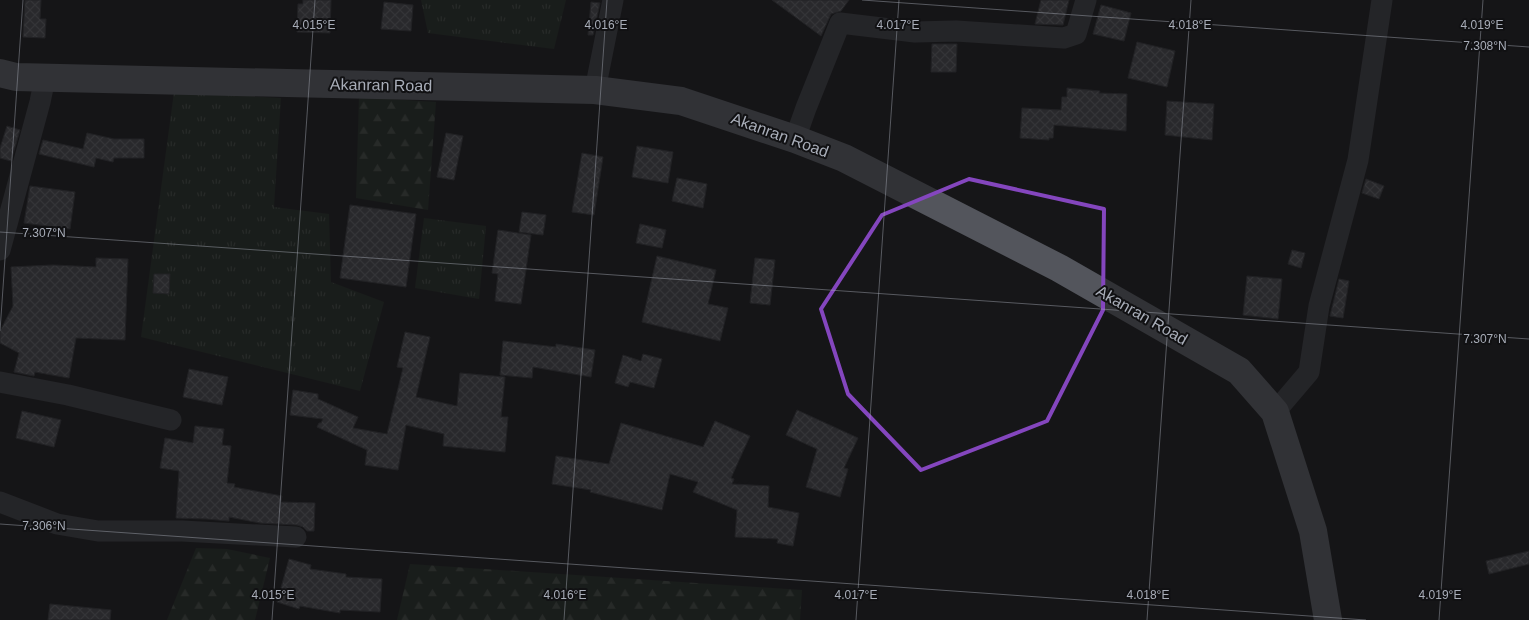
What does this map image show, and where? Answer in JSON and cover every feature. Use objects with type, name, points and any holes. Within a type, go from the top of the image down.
[{"type":"main road","name":"Akanran Road","points":[[0,73],[16,77],[45,78],[595,90],[680,101],[796,139],[844,158],[1068,272],[1239,371],[1275,412],[1313,531],[1328,620]]},
{"type":"street","points":[[595,90],[613,0]]},
{"type":"street","points":[[796,139],[806,108],[840,23],[915,32],[956,31],[1064,38],[1076,34],[1086,0]]},
{"type":"street","points":[[1275,412],[1309,372],[1319,306],[1358,160],[1382,0]]},
{"type":"street","points":[[0,247],[45,78]]},
{"type":"street","points":[[0,382],[68,395],[171,420]]},
{"type":"street","points":[[0,502],[57,524],[98,531],[182,531],[296,537]]},
{"type":"highlighted area","points":[[969,179],[1104,209],[1103,310],[1047,421],[921,470],[848,394],[821,309],[882,215]]},
{"type":"green space","points":[[421,0],[566,0],[554,49],[428,33]]},
{"type":"green space","points":[[174,92],[281,98],[274,207],[329,214],[331,282],[384,302],[360,391],[141,337]]},
{"type":"green space","points":[[359,97],[436,102],[428,210],[356,198]]},
{"type":"green space","points":[[424,218],[486,226],[479,299],[415,288]]},
{"type":"green space","points":[[196,548],[227,549],[270,558],[255,620],[167,620]]},
{"type":"green space","points":[[410,564],[802,590],[800,620],[397,620]]},
{"type":"building","points":[[25,0],[41,0],[40,19],[46,19],[45,38],[23,37]]},
{"type":"building","points":[[303,0],[331,0],[330,33],[297,32],[298,4],[303,4]]},
{"type":"building","points":[[772,0],[849,0],[841,11],[831,14],[821,36]]},
{"type":"building","points":[[1041,0],[1069,0],[1063,25],[1035,24]]},
{"type":"building","points":[[384,2],[413,5],[411,31],[381,29]]},
{"type":"building","points":[[591,2],[600,3],[593,35],[588,35]]},
{"type":"building","points":[[1101,5],[1131,13],[1124,41],[1093,34]]},
{"type":"building","points":[[1137,42],[1175,51],[1167,87],[1128,78]]},
{"type":"building","points":[[932,44],[957,44],[956,72],[931,72]]},
{"type":"building","points":[[1067,88],[1100,91],[1099,93],[1127,94],[1126,131],[1054,125],[1053,138],[1049,138],[1049,140],[1020,138],[1022,108],[1061,110],[1062,97],[1067,97]]},
{"type":"building","points":[[1167,101],[1214,104],[1212,140],[1165,135]]},
{"type":"building","points":[[7,126],[20,130],[11,161],[0,158],[0,148]]},
{"type":"building","points":[[87,133],[114,139],[144,139],[144,158],[114,158],[113,162],[96,158],[94,167],[39,154],[43,140],[83,149]]},
{"type":"building","points":[[446,133],[463,136],[454,180],[437,177]]},
{"type":"building","points":[[637,146],[673,152],[668,183],[632,177]]},
{"type":"building","points":[[582,153],[603,157],[594,215],[572,212]]},
{"type":"building","points":[[677,178],[707,184],[703,208],[672,201]]},
{"type":"building","points":[[1366,179],[1384,186],[1379,199],[1362,193]]},
{"type":"building","points":[[30,186],[75,192],[70,229],[24,223]]},
{"type":"building","points":[[350,205],[416,214],[406,287],[340,278]]},
{"type":"building","points":[[522,212],[546,215],[543,235],[519,232]]},
{"type":"building","points":[[640,224],[666,230],[662,248],[636,243]]},
{"type":"building","points":[[498,230],[531,235],[521,304],[495,301],[498,274],[492,273]]},
{"type":"building","points":[[1292,250],[1305,253],[1301,268],[1288,264]]},
{"type":"building","points":[[657,256],[716,270],[708,304],[728,308],[720,341],[642,322]]},
{"type":"building","points":[[96,258],[128,259],[125,340],[76,338],[69,378],[35,372],[34,376],[14,372],[19,353],[0,343],[0,331],[13,306],[11,267],[53,265],[96,267]]},
{"type":"building","points":[[755,258],[775,260],[770,305],[750,303]]},
{"type":"building","points":[[154,274],[170,274],[169,294],[153,293]]},
{"type":"building","points":[[1247,276],[1282,279],[1278,319],[1243,315]]},
{"type":"building","points":[[1339,279],[1349,281],[1343,318],[1330,316]]},
{"type":"building","points":[[405,332],[430,337],[416,397],[457,406],[460,373],[505,377],[501,417],[508,417],[505,452],[443,446],[444,434],[406,425],[398,470],[365,465],[367,450],[317,427],[323,419],[290,415],[293,390],[318,394],[318,399],[358,417],[353,428],[387,434],[403,368],[397,367]]},
{"type":"building","points":[[503,341],[556,347],[556,344],[595,350],[591,377],[533,367],[532,378],[500,375]]},
{"type":"building","points":[[643,354],[662,359],[654,388],[630,382],[628,387],[615,383],[623,355],[641,361]]},
{"type":"building","points":[[189,369],[228,377],[222,405],[183,397]]},
{"type":"building","points":[[797,410],[858,438],[844,468],[848,469],[840,497],[806,487],[817,449],[786,435]]},
{"type":"building","points":[[22,411],[61,420],[54,447],[16,438]]},
{"type":"building","points":[[715,421],[750,436],[731,478],[734,479],[732,484],[769,486],[768,507],[799,513],[793,546],[777,543],[778,539],[735,537],[737,510],[693,492],[698,482],[670,474],[662,510],[590,492],[591,490],[552,484],[556,456],[609,464],[621,423],[703,447]]},
{"type":"building","points":[[195,426],[224,429],[222,445],[231,446],[227,483],[235,484],[234,487],[282,496],[281,502],[315,503],[314,531],[307,531],[297,525],[260,523],[229,517],[229,521],[176,518],[179,471],[160,468],[165,438],[193,443]]},
{"type":"building","points":[[1529,551],[1529,564],[1489,574],[1486,561]]},
{"type":"building","points":[[289,559],[311,565],[310,569],[346,574],[346,577],[382,579],[380,612],[340,610],[340,613],[300,606],[299,609],[277,602]]},
{"type":"building","points":[[50,604],[111,610],[110,620],[48,620]]}]
